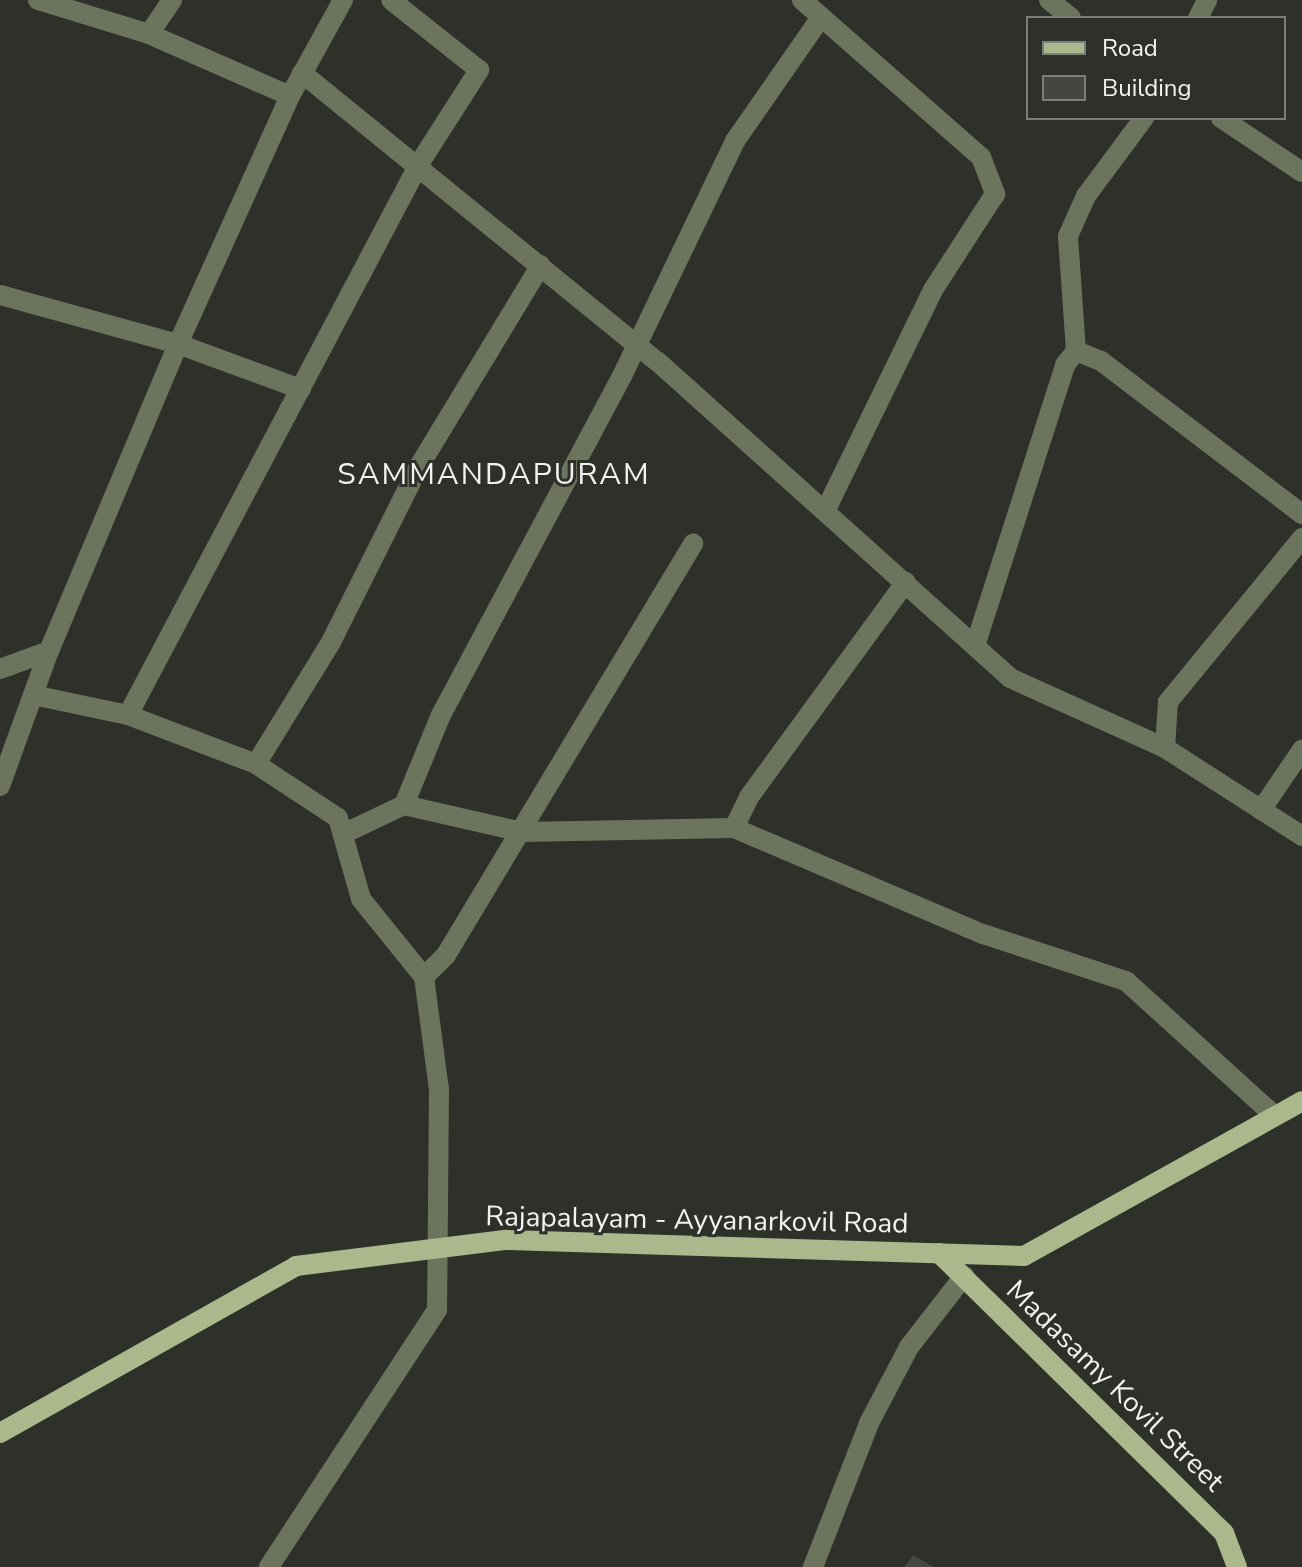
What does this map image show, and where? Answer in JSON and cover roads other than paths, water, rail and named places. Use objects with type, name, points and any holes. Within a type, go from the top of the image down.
[{"type":"main road","name":"Rajapalayam - Ayyanarkovil Road","points":[[0,1433],[296,1266],[506,1240],[1024,1256],[1302,1101]]},
{"type":"main road","name":"Madasamy Kovil Street","points":[[939,1253],[1224,1533],[1237,1567]]},
{"type":"street","points":[[38,0],[149,34],[290,96]]},
{"type":"street","points":[[149,34],[172,0]]},
{"type":"street","points":[[0,786],[49,651],[178,344],[290,96],[343,0]]},
{"type":"street","points":[[128,715],[419,164],[479,70],[391,0]]},
{"type":"street","points":[[802,0],[819,20],[981,157],[995,194],[933,290],[826,509]]},
{"type":"street","points":[[1049,0],[1069,16]]},
{"type":"street","points":[[404,805],[441,715],[636,343],[735,141],[819,20]]},
{"type":"street","points":[[302,73],[419,164],[636,343],[826,509],[1010,678],[1165,748],[1302,836]]},
{"type":"street","points":[[975,646],[1065,365],[1076,351],[1068,236],[1086,196],[1143,120]]},
{"type":"street","points":[[1224,120],[1302,172]]},
{"type":"street","points":[[256,764],[331,642],[418,468],[541,265]]},
{"type":"street","points":[[0,295],[178,344],[301,389]]},
{"type":"street","points":[[1076,351],[1101,361],[1302,514]]},
{"type":"street","points":[[1165,748],[1168,702],[1302,538]]},
{"type":"street","points":[[424,977],[446,955],[693,544]]},
{"type":"street","points":[[734,828],[749,797],[906,582]]},
{"type":"street","points":[[0,669],[49,651]]},
{"type":"street","points":[[33,695],[128,715],[256,764],[338,818],[361,899],[424,977],[439,1089],[437,1310],[269,1567]]},
{"type":"street","points":[[1261,810],[1302,750]]},
{"type":"street","points":[[343,834],[404,805],[522,832],[734,828],[983,934],[1126,981],[1275,1116]]},
{"type":"street","points":[[813,1567],[869,1423],[909,1347],[964,1276]]},
{"type":"district","name":"SAMMANDAPURAM","points":[[494,475]]}]
